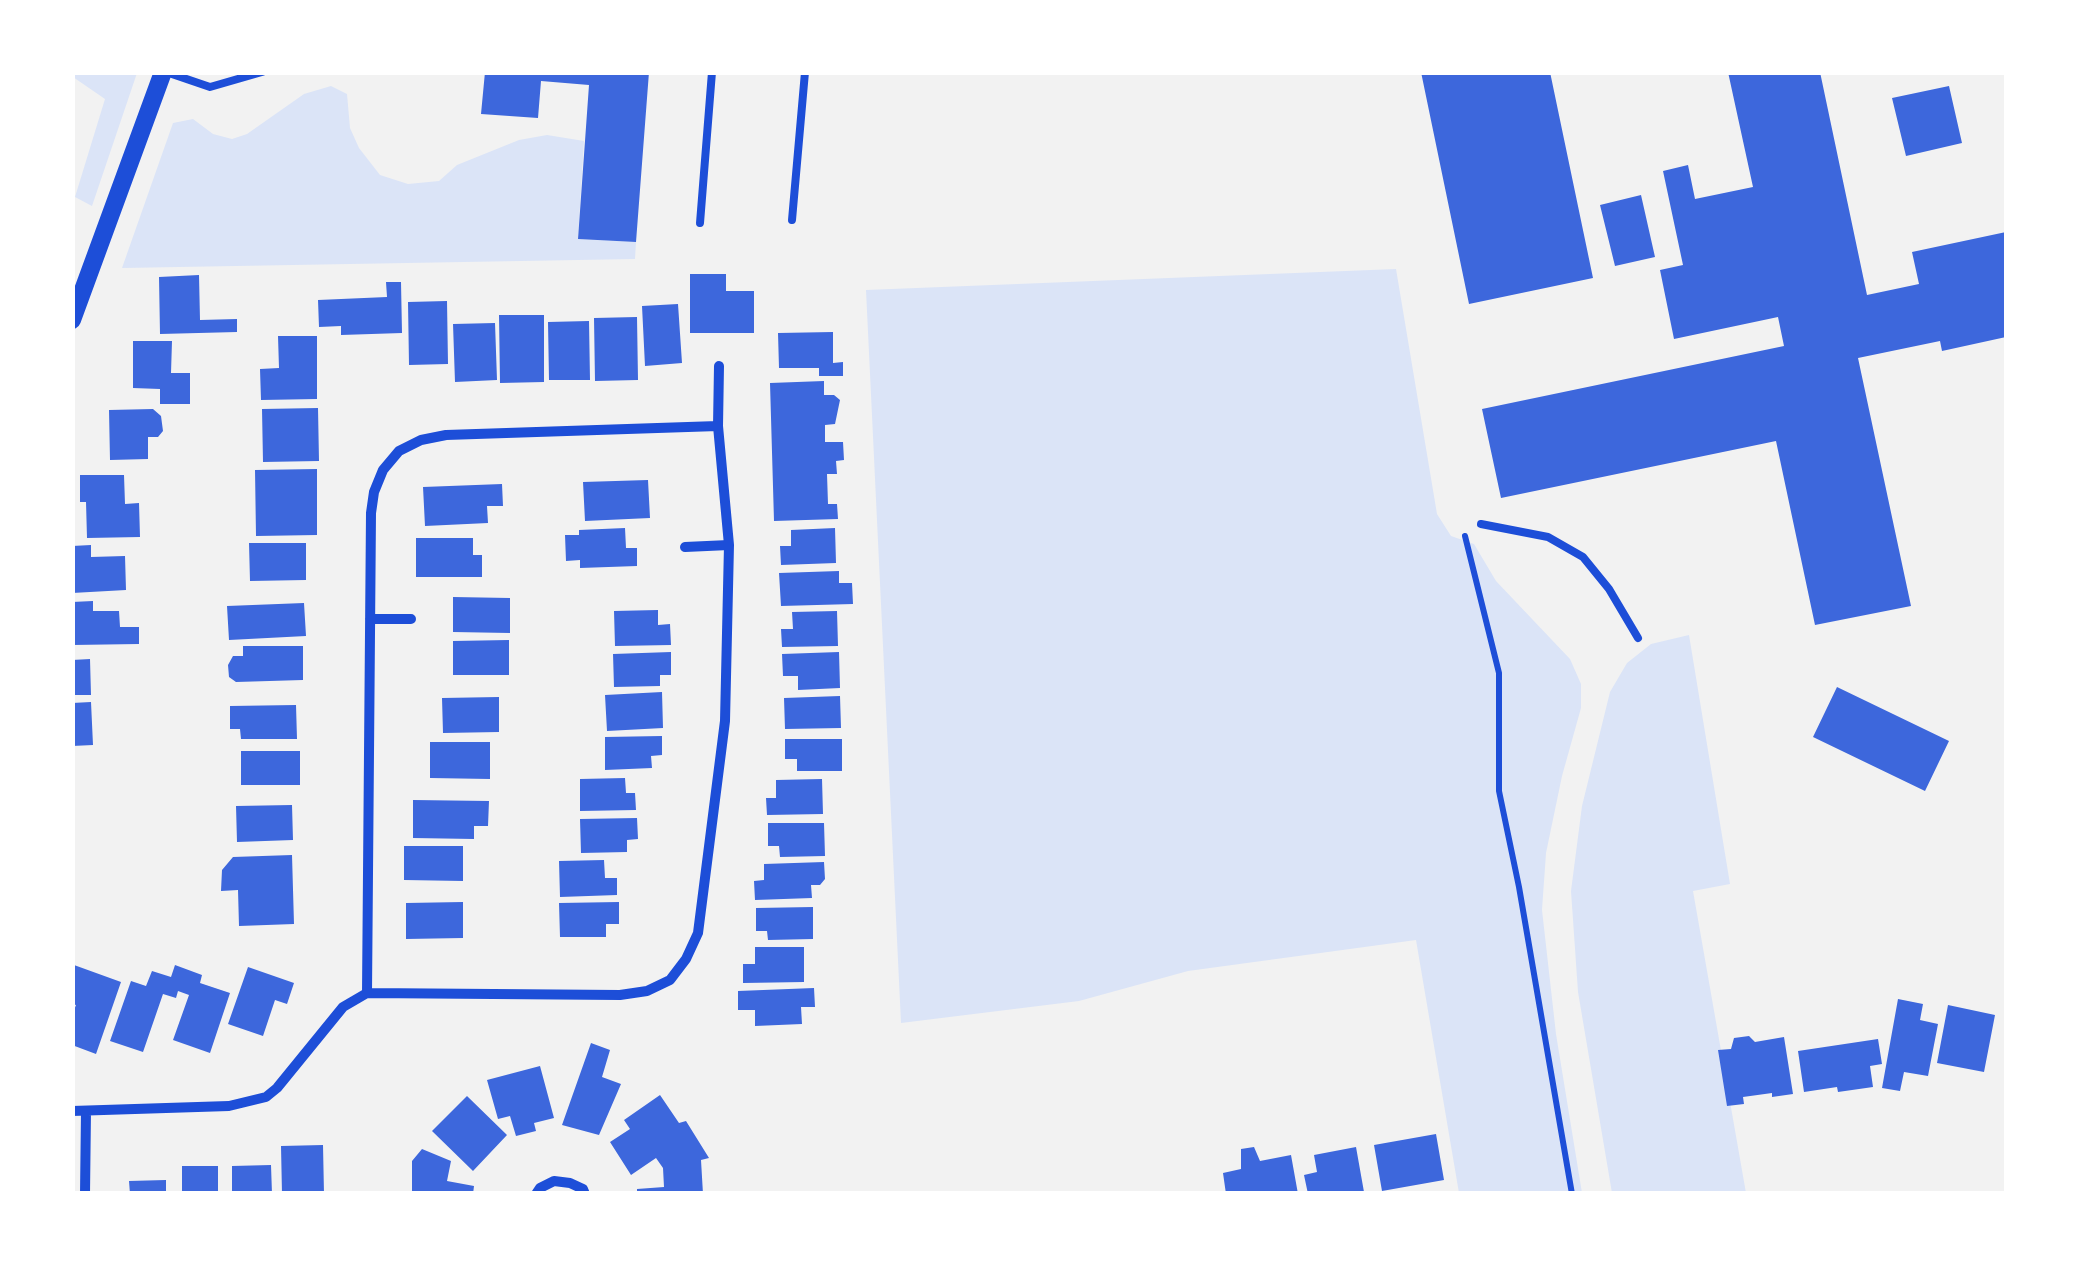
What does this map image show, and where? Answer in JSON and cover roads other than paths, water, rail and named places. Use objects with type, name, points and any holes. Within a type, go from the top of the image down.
[{"type":"street","points":[[72,320],[165,72]]},
{"type":"street","points":[[72,1111],[230,1106],[266,1097],[342,1007],[368,993],[620,995],[647,991],[670,980],[698,934],[725,721],[728,546],[718,426],[719,366]]},
{"type":"street","points":[[368,993],[370,512],[383,470],[399,451],[421,440],[446,435],[718,426]]},
{"type":"street","points":[[685,547],[728,546]]},
{"type":"street","points":[[370,619],[412,619]]},
{"type":"street","points":[[84,1194],[86,1111]]},
{"type":"street","points":[[536,1194],[554,1181],[570,1183],[585,1194]]},
{"type":"lane","points":[[165,72],[210,86],[262,72]]},
{"type":"lane","points":[[700,223],[712,72]]},
{"type":"lane","points":[[792,220],[805,72]]},
{"type":"lane","points":[[1481,524],[1548,537],[1583,557],[1609,588],[1638,638]]}]
